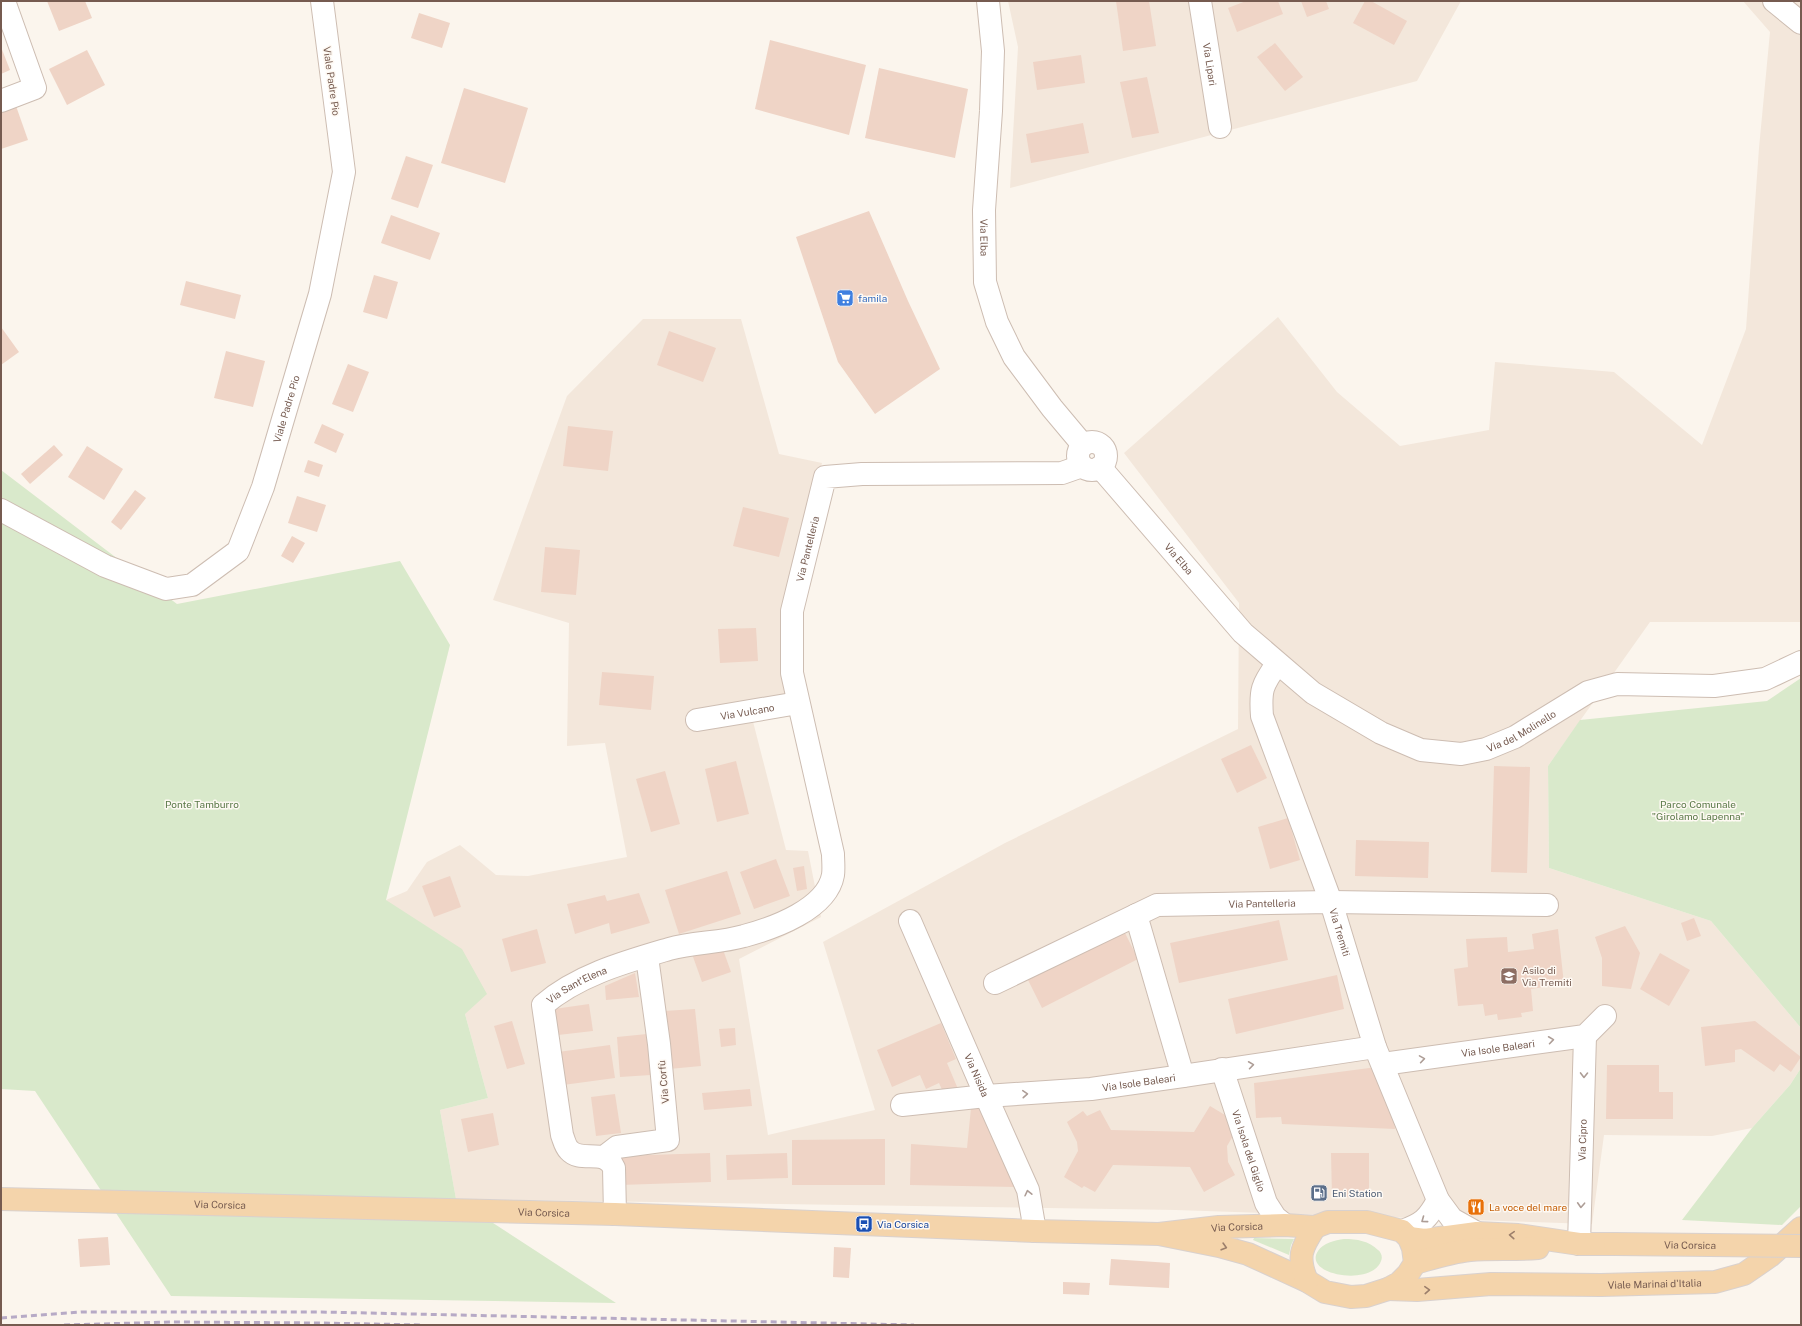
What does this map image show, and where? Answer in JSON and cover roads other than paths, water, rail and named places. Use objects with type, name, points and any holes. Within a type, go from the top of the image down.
[{"type":"main road","name":"Via Corsica","points":[[1,1199],[615,1214],[1035,1231],[1158,1234],[1219,1227],[1285,1225],[1315,1227],[1335,1222],[1367,1222],[1426,1240],[1477,1233],[1518,1235],[1579,1244]]},
{"type":"main road","points":[[1307,1280],[1301,1267],[1300,1255],[1315,1227]]},
{"type":"main road","name":"Viale Marinai d'Italia","points":[[1388,1289],[1417,1290],[1490,1284],[1601,1285],[1716,1282],[1744,1274],[1770,1256],[1801,1228]]},
{"type":"main road","name":"Via Corsica","points":[[1158,1234],[1219,1246],[1248,1254],[1307,1280],[1325,1292],[1351,1297],[1366,1296],[1388,1289],[1399,1283],[1408,1274],[1415,1263],[1456,1252],[1471,1250],[1514,1250],[1579,1244],[1801,1246]]},
{"type":"main road","points":[[1405,1234],[1414,1248],[1415,1263]]},
{"type":"main road","points":[[1456,1252],[1451,1258],[1450,1266],[1453,1274],[1460,1278]]},
{"type":"main road","name":"Viale Marinai d'Italia","points":[[1415,1263],[1432,1272],[1449,1278],[1460,1278],[1490,1284]]},
{"type":"street","points":[[1,101],[35,88],[4,1]]},
{"type":"street","name":"Viale Padre Pio","points":[[1,510],[105,566],[166,589],[192,585],[238,551],[263,487],[320,294],[344,172],[322,1]]},
{"type":"street","name":"Via Elba","points":[[988,1],[993,51],[991,111],[984,210],[985,282],[997,322],[1014,357],[1052,408],[1084,445],[1089,442],[1101,445],[1106,456],[1104,462],[1091,467],[1243,633],[1260,649]]},
{"type":"street","name":"Via Lipari","points":[[1200,1],[1220,128]]},
{"type":"street","points":[[1774,1],[1801,23]]},
{"type":"street","name":"Via Pantelleria","points":[[833,876],[833,854],[792,672],[792,611],[825,476],[862,474],[1062,473],[1091,467]]},
{"type":"street","name":"Via del Molinello","points":[[1260,649],[1313,693],[1381,732],[1421,750],[1461,754],[1486,749],[1515,737],[1588,692],[1617,684],[1714,686],[1765,679],[1801,662]]},
{"type":"street","name":"Via Tremiti","points":[[1277,664],[1266,680],[1261,694],[1262,716],[1331,902],[1379,1056],[1438,1200],[1452,1219],[1477,1233]]},
{"type":"street","name":"Via Vulcano","points":[[697,720],[798,702]]},
{"type":"street","name":"Via Sant'Elena","points":[[604,1157],[579,1155],[570,1151],[562,1135],[543,1005],[556,994],[584,978],[671,948],[744,936],[797,916],[822,897],[833,876]]},
{"type":"street","name":"Via Pantelleria","points":[[996,983],[1157,905],[1331,902],[1547,905]]},
{"type":"street","points":[[1136,915],[1183,1076]]},
{"type":"street","name":"Via Nisida","points":[[910,921],[1028,1190],[1035,1231]]},
{"type":"street","name":"Via Corfù","points":[[604,1157],[617,1147],[668,1140],[660,1044],[647,956]]},
{"type":"street","points":[[1585,1036],[1605,1016]]},
{"type":"street","name":"Via Isole Baleari","points":[[902,1105],[986,1096],[1091,1089],[1222,1069],[1379,1056],[1585,1036]]},
{"type":"street","name":"Via Cipro","points":[[1579,1244],[1585,1036]]},
{"type":"street","name":"Via Isola del Giglio","points":[[1222,1069],[1266,1203],[1276,1217],[1285,1225]]},
{"type":"street","points":[[604,1157],[611,1162],[614,1168],[615,1214]]},
{"type":"street","points":[[1405,1234],[1430,1216],[1438,1200]]},
{"type":"railway","points":[[1,1318],[81,1312],[321,1312],[914,1325]]},
{"type":"railway","points":[[64,1325],[172,1322],[423,1325]]},
{"type":"place","name":"famila","points":[[845,298]]},
{"type":"place","name":"Asilo di Via Tremiti","points":[[1509,976]]},
{"type":"place","name":"Eni Station","points":[[1319,1193]]},
{"type":"place","name":"La voce del mare","points":[[1476,1207]]},
{"type":"place","name":"Via Corsica","points":[[864,1224]]},
{"type":"park label","name":"Ponte Tamburro","points":[[202,804]]},
{"type":"park label","name":"Parco Comunale \"Girolamo Lapenna\"","points":[[1698,810]]}]
